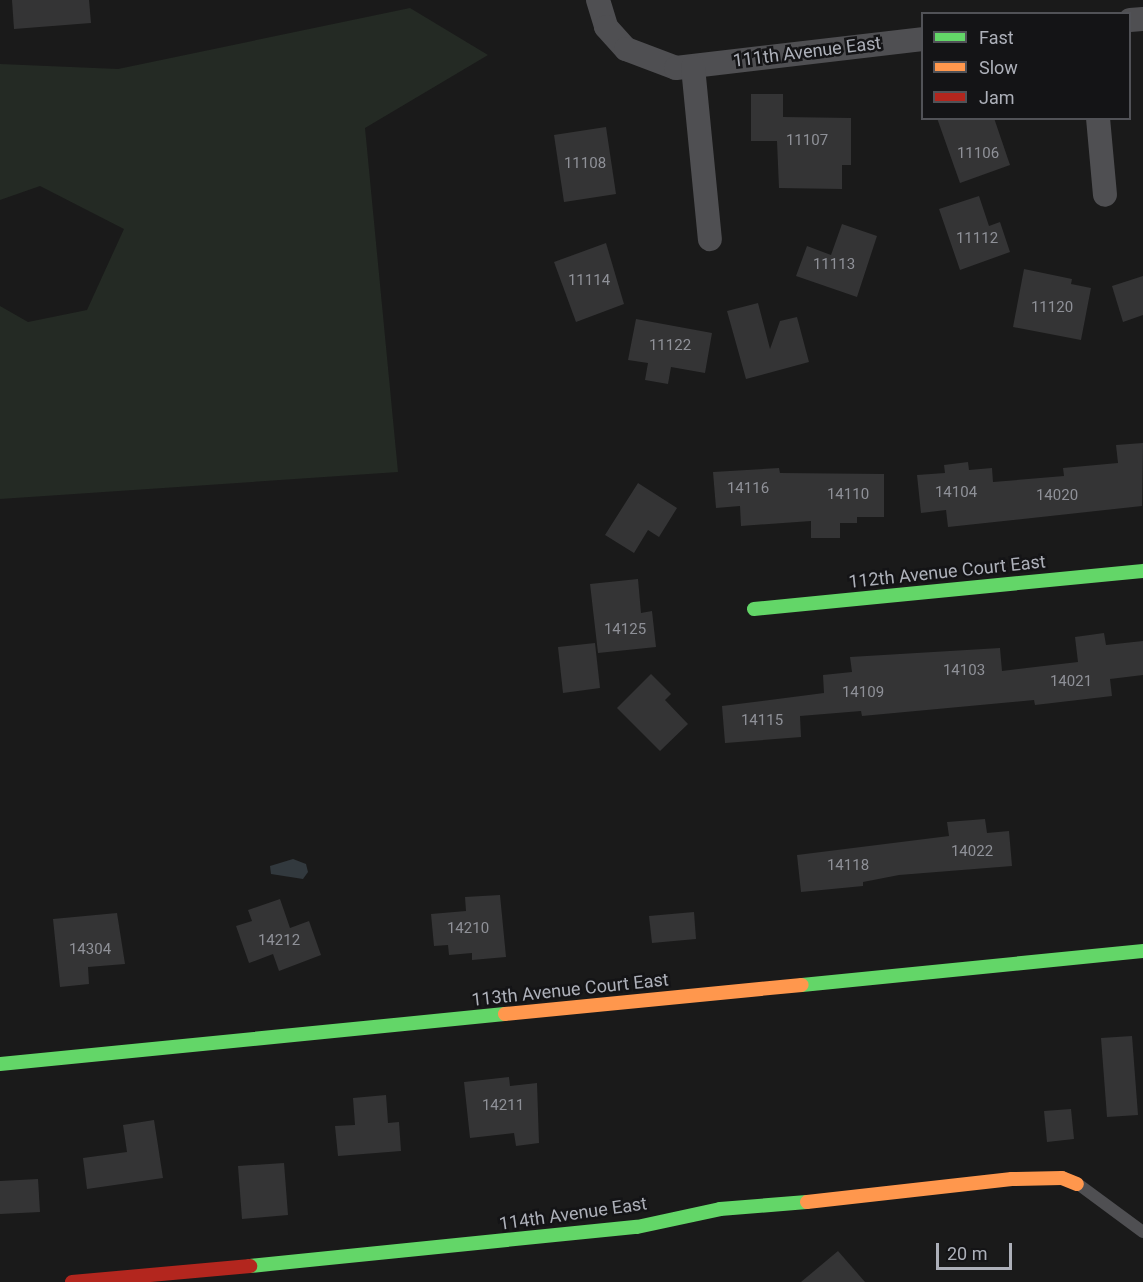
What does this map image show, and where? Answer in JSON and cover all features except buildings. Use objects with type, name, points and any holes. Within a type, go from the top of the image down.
[{"type":"street","name":"111th Avenue East","points":[[598,0],[606,27],[626,49],[676,68],[921,39]]},
{"type":"street","points":[[693,66],[710,239]]},
{"type":"street","points":[[1098,120],[1105,195]]},
{"type":"street","name":"112th Avenue Court East","points":[[754,609],[1143,572]]},
{"type":"street","name":"113th Avenue Court East","points":[[0,1064],[1143,951]]},
{"type":"street","name":"114th Avenue East","points":[[72,1282],[380,1255],[637,1227],[720,1209],[901,1194],[1012,1179],[1062,1178],[1077,1184]]},
{"type":"lane","points":[[1077,1184],[1143,1232]]},
{"type":"shaded area","points":[[410,8],[488,55],[365,128],[398,472],[0,499],[0,306],[28,322],[87,310],[124,229],[40,186],[0,200],[0,64],[118,69]]},
{"type":"shaded area","points":[[293,859],[306,864],[308,872],[303,879],[271,874],[270,866]]},
{"type":"traffic: fast","points":[[754,609],[1143,571]]},
{"type":"traffic: fast","points":[[802,985],[1143,951]]},
{"type":"traffic: fast","points":[[0,1064],[505,1014]]},
{"type":"traffic: fast","points":[[250,1266],[637,1227],[720,1209],[807,1202]]},
{"type":"traffic: slow","points":[[505,1014],[802,985]]},
{"type":"traffic: slow","points":[[807,1202],[1012,1179],[1062,1178],[1077,1184]]},
{"type":"traffic: jam","points":[[72,1282],[250,1266]]}]
